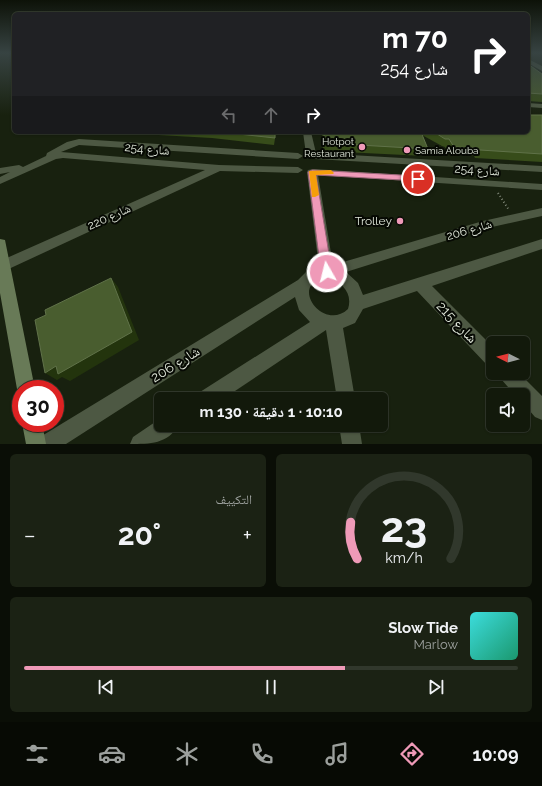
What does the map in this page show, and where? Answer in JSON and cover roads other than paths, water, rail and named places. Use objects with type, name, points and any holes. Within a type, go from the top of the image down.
[{"type":"main road","points":[[0,244],[1,266],[24,380]]},
{"type":"main road","points":[[34,432],[36,444]]},
{"type":"street","points":[[530,105],[542,106]]},
{"type":"street","points":[[308,134],[313,155],[320,159],[323,164],[320,169],[313,172],[327,272]]},
{"type":"street","name":"شارع 254","points":[[0,171],[10,170],[26,165],[70,144],[79,142],[298,156],[313,155],[542,169]]},
{"type":"street","name":"شارع 254","points":[[0,181],[53,157],[62,155],[219,168],[298,170],[542,187]]},
{"type":"street","points":[[298,156],[292,163],[298,170]]},
{"type":"street","name":"شارع 220","points":[[1,266],[219,168]]},
{"type":"street","name":"شارع 206","points":[[327,272],[483,225],[542,212]]},
{"type":"street","points":[[357,304],[542,244]]},
{"type":"street","points":[[218,392],[329,322],[350,317],[357,304],[353,286],[346,279],[327,272],[313,275],[303,284],[301,298],[309,313],[329,322]]},
{"type":"street","name":"شارع 206","points":[[47,444],[303,284]]},
{"type":"street","name":"شارع 215","points":[[421,284],[486,352]]},
{"type":"street","points":[[329,322],[344,392]]},
{"type":"street","points":[[514,380],[542,410]]},
{"type":"street","points":[[140,444],[158,432]]},
{"type":"street","points":[[351,432],[352,444]]},
{"type":"place","name":"Hotpot Restaurant","points":[[362,147]]},
{"type":"place","name":"Samia Alouba","points":[[407,150]]},
{"type":"place","name":"Trolley","points":[[400,221]]}]
